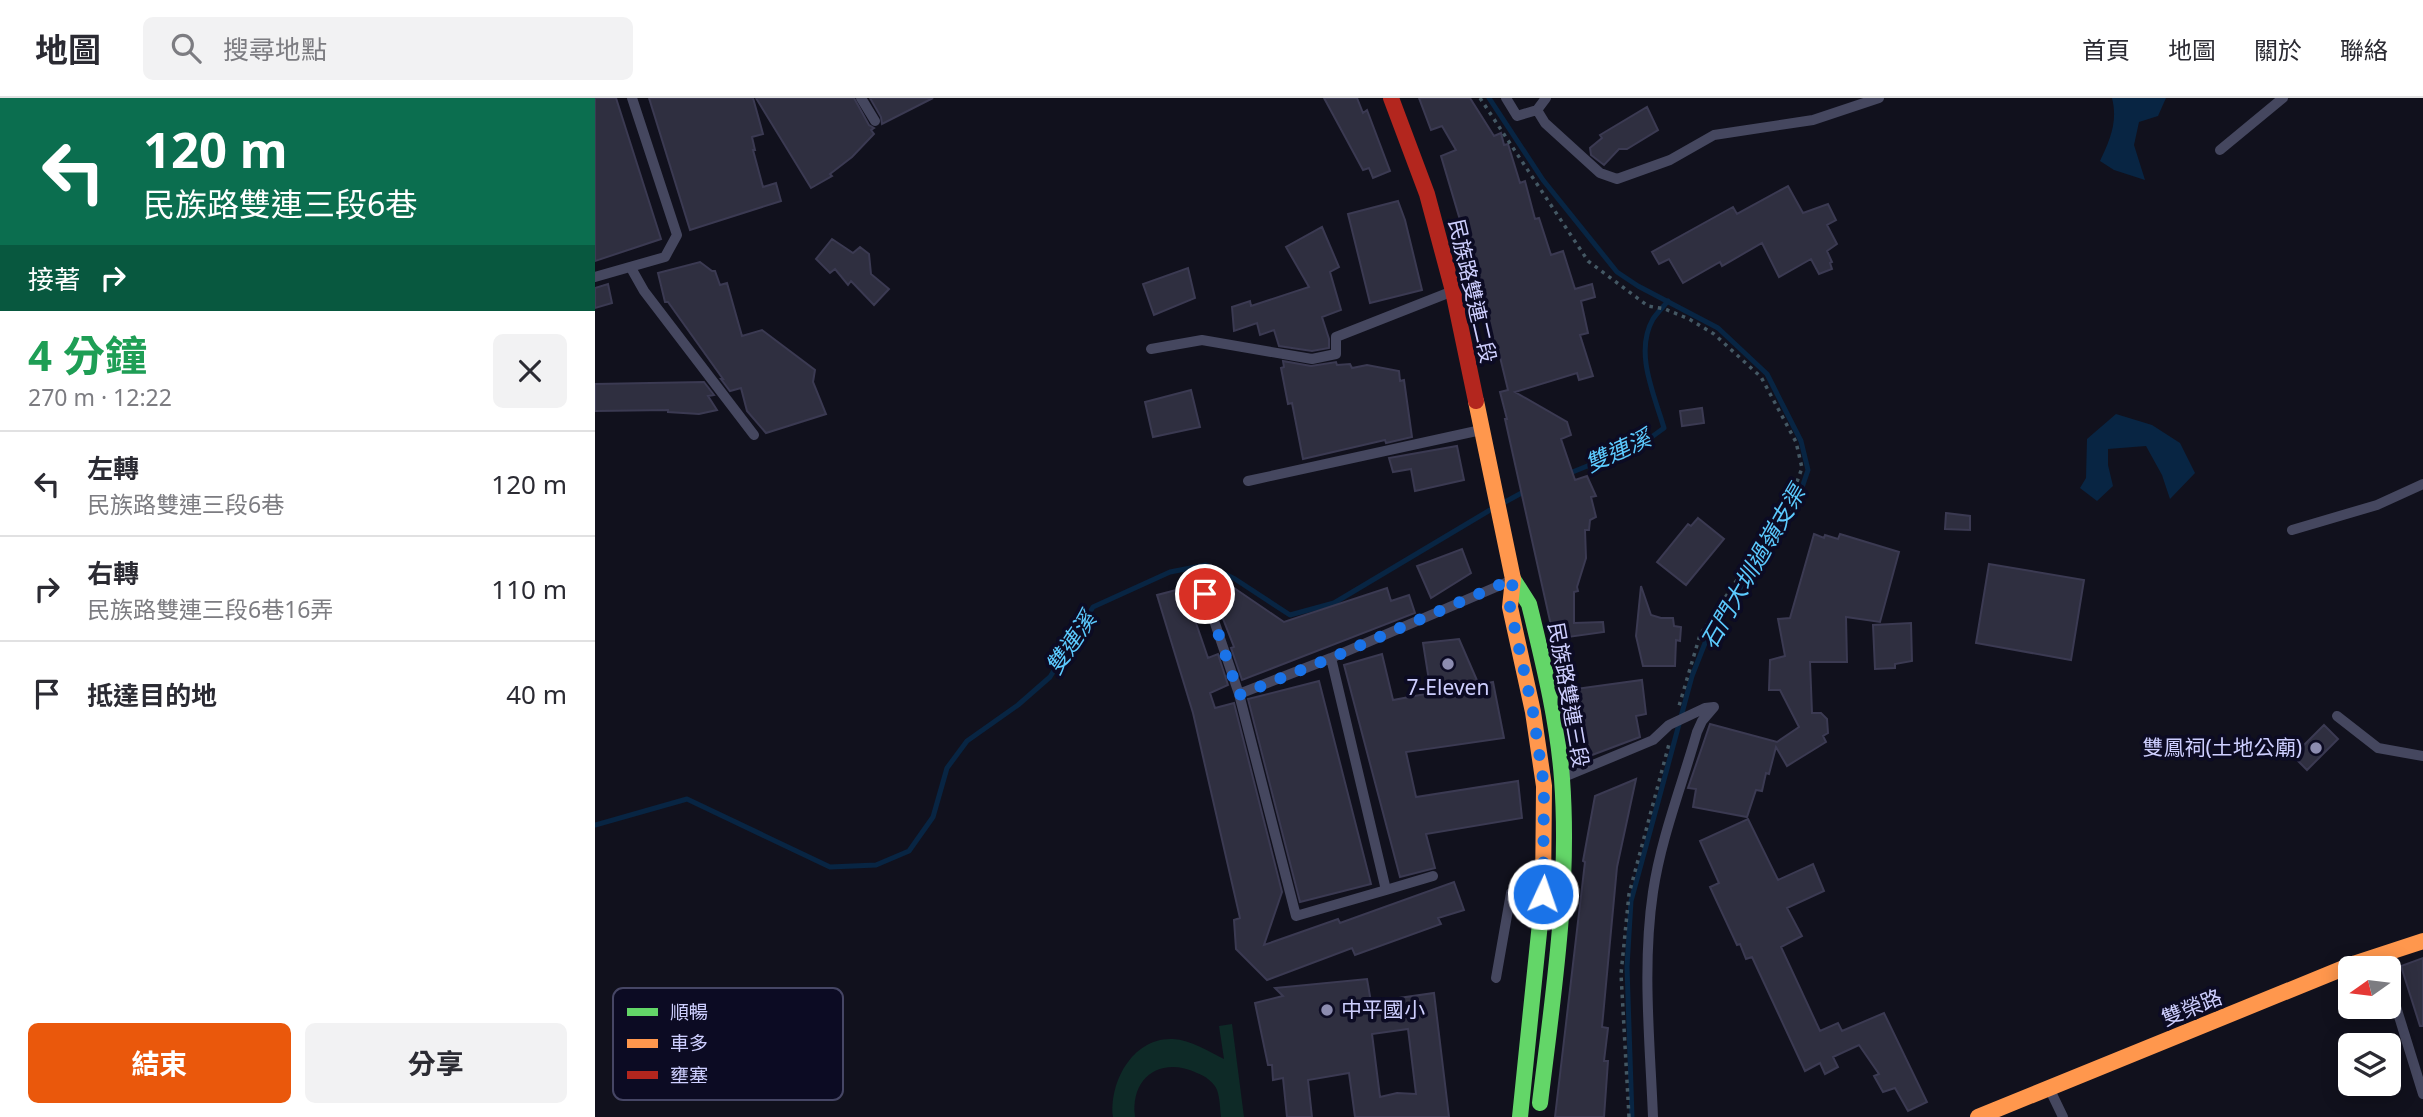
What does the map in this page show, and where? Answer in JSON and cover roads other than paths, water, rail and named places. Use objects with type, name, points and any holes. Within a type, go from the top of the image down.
[{"type":"main road","name":"民族路雙連二段","points":[[1391,98],[1427,194],[1454,291],[1499,519]]},
{"type":"main road","name":"民族路雙連三段","points":[[1499,519],[1513,579],[1510,607],[1533,712],[1544,786],[1543,894],[1520,1117]]},
{"type":"main road","name":"民族路雙連三段","points":[[1513,579],[1529,604],[1553,708],[1562,778],[1565,859],[1561,930],[1538,1117]]},
{"type":"main road","name":"雙榮路","points":[[2394,956],[2423,941]]},
{"type":"main road","name":"雙榮路","points":[[1978,1117],[2338,970]]},
{"type":"lane","points":[[595,277],[665,257],[677,235],[632,98]]},
{"type":"lane","points":[[861,98],[874,121]]},
{"type":"lane","points":[[1506,98],[1517,116],[1537,110],[1546,98]]},
{"type":"lane","points":[[1537,110],[1545,123],[1600,173],[1617,179],[1670,160],[1714,135],[1813,120],[1879,98]]},
{"type":"lane","points":[[2220,150],[2283,98]]},
{"type":"lane","points":[[631,268],[645,291],[754,435]]},
{"type":"lane","points":[[1151,349],[1202,340],[1312,359],[1336,354],[1336,337],[1454,291]]},
{"type":"lane","points":[[1248,481],[1481,430]]},
{"type":"lane","points":[[2292,530],[2377,505],[2423,484]]},
{"type":"lane","points":[[1239,695],[1513,579]]},
{"type":"lane","points":[[1205,594],[1239,695],[1296,916],[1433,876]]},
{"type":"lane","points":[[1331,658],[1386,890]]},
{"type":"lane","points":[[1544,786],[1653,740],[1675,722],[1705,708],[1714,707],[1697,732],[1653,890],[1648,967],[1653,1117]]},
{"type":"lane","points":[[2337,716],[2378,748],[2423,756]]},
{"type":"lane","points":[[1496,978],[1511,893],[1563,894]]},
{"type":"lane","points":[[2400,1019],[2423,1094]]},
{"type":"lane","points":[[2049,1089],[2063,1117]]},
{"type":"water","points":[[2112,98],[2166,98],[2158,116],[2139,122],[2134,145],[2145,180],[2114,170],[2100,161],[2113,123]]},
{"type":"water","points":[[2116,414],[2152,425],[2180,443],[2195,473],[2170,499],[2162,475],[2146,446],[2108,449],[2108,465],[2113,486],[2097,501],[2080,488],[2086,478],[2087,439]]},
{"type":"waterway","name":"石門大圳過嶺支渠","points":[[1489,98],[1543,180],[1617,272],[1718,328],[1767,374],[1801,441],[1808,470],[1797,502],[1707,638],[1692,676],[1631,901],[1627,967],[1632,1117]]},
{"type":"waterway","name":"雙連溪","points":[[1565,475],[1642,444],[1664,428],[1651,387],[1645,345],[1653,319],[1668,301]]},
{"type":"waterway","name":"雙連溪","points":[[1505,502],[1527,490]]},
{"type":"waterway","name":"雙連溪","points":[[595,825],[687,799],[830,867],[876,865],[909,851],[933,817],[947,768],[967,741],[1018,705],[1050,677],[1093,607],[1170,572],[1206,565],[1235,579],[1290,615],[1334,603],[1490,510]]},
{"type":"place","name":"7-Eleven","points":[[1448,664]]},
{"type":"place","name":"雙鳳祠(土地公廟)","points":[[2316,748]]},
{"type":"place","name":"中平國小","points":[[1327,1010]]}]
